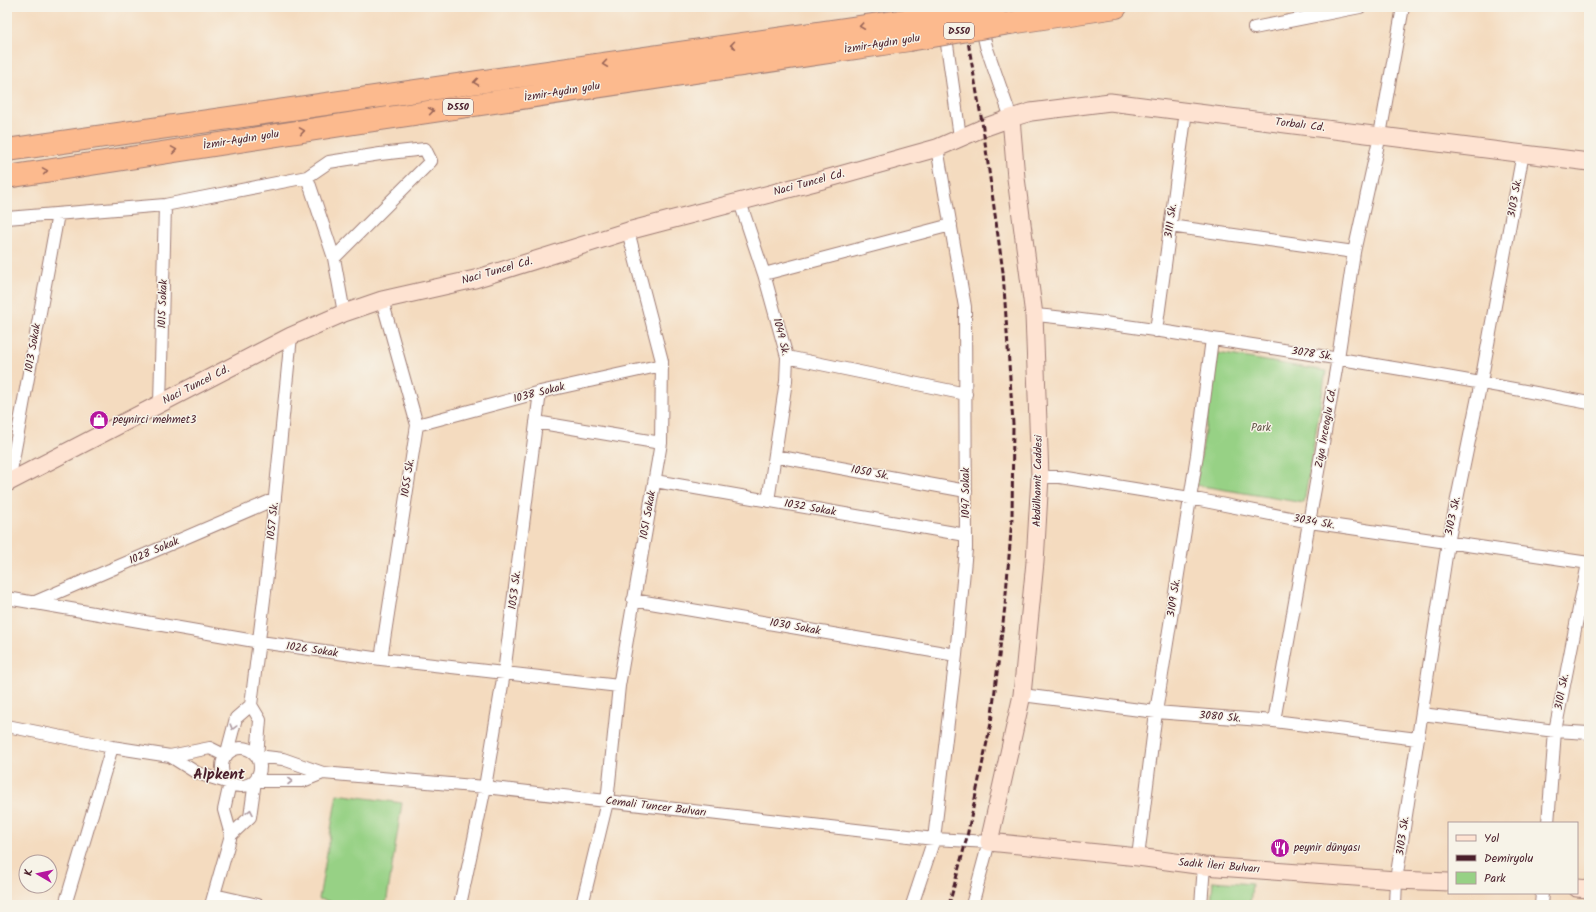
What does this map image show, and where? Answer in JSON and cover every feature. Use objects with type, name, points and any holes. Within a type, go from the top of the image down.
[{"type":"highway","name":"İzmir-Aydın yolu","points":[[7,177],[360,122],[905,30],[995,7]]},
{"type":"highway","name":"İzmir-Aydın yolu","points":[[7,150],[905,30],[1010,23],[1116,7]]},
{"type":"main road","name":"Torbalı Cd.","points":[[1011,118],[1031,112],[1110,102],[1589,162]]},
{"type":"main road","name":"Naci Tuncel Cd.","points":[[8,482],[292,336],[344,313],[382,300],[475,279],[628,231],[937,148],[960,137],[1011,118]]},
{"type":"main road","name":"Abdülhamit Caddesi","points":[[989,842],[1022,695],[1035,562],[1040,477],[1034,315],[1016,178],[1011,118]]},
{"type":"main road","name":"Sadık İleri Bulvarı","points":[[989,842],[1138,857],[1204,866],[1396,880],[1448,882]]},
{"type":"main road","points":[[1578,888],[1589,889]]},
{"type":"street","points":[[941,7],[960,137]]},
{"type":"street","points":[[977,7],[986,46],[1011,118]]},
{"type":"street","points":[[1254,28],[1360,7]]},
{"type":"street","name":"Ziya İnceoglu Cd.","points":[[1274,721],[1338,358],[1354,252],[1380,135],[1403,7]]},
{"type":"street","name":"3111 Sk.","points":[[1156,331],[1186,111]]},
{"type":"street","name":"1047 Sokak","points":[[912,905],[934,839],[956,655],[966,549],[965,307],[937,148]]},
{"type":"street","points":[[7,218],[166,205],[307,177],[329,162],[425,149],[431,162],[334,258]]},
{"type":"street","name":"3103 Sk.","points":[[1396,905],[1396,880],[1448,543],[1481,382],[1523,153]]},
{"type":"street","points":[[307,177],[334,258],[344,313]]},
{"type":"street","name":"1049 Sk.","points":[[740,202],[764,274],[787,357],[786,382],[768,501]]},
{"type":"street","name":"1015 Sokak","points":[[160,404],[166,205]]},
{"type":"street","name":"1013 Sokak","points":[[8,482],[58,214]]},
{"type":"street","points":[[764,274],[951,225]]},
{"type":"street","points":[[1170,226],[1354,252]]},
{"type":"street","name":"1051 Sokak","points":[[582,905],[607,802],[619,686],[661,443],[662,365],[628,231]]},
{"type":"street","name":"1055 Sk.","points":[[381,659],[417,425],[382,300]]},
{"type":"street","name":"3078 Sk.","points":[[1034,315],[1156,331],[1338,358],[1481,382],[1589,403]]},
{"type":"street","name":"1057 Sk.","points":[[251,705],[260,642],[292,336]]},
{"type":"street","name":"3109 Sk.","points":[[1138,857],[1156,712],[1198,456],[1212,339]]},
{"type":"street","points":[[787,357],[966,394]]},
{"type":"street","name":"1038 Sokak","points":[[417,425],[540,392],[662,365]]},
{"type":"street","name":"1053 Sk.","points":[[460,905],[485,788],[504,673],[540,392]]},
{"type":"street","points":[[536,422],[661,443]]},
{"type":"street","name":"1050 Sk.","points":[[775,456],[966,491]]},
{"type":"street","name":"3034 Sk.","points":[[1040,477],[1060,477],[1190,498],[1310,522],[1588,563]]},
{"type":"street","name":"1032 Sokak","points":[[655,481],[966,535]]},
{"type":"street","name":"1028 Sokak","points":[[33,602],[275,499]]},
{"type":"street","name":"3101 Sk.","points":[[1548,822],[1555,731],[1588,563]]},
{"type":"street","name":"1026 Sokak","points":[[7,598],[260,642],[381,659],[619,686]]},
{"type":"street","name":"1030 Sokak","points":[[633,600],[956,655]]},
{"type":"street","name":"3080 Sk.","points":[[1022,695],[1156,712],[1274,721],[1417,739]]},
{"type":"street","points":[[170,756],[197,774],[236,786],[249,785],[255,781],[259,775],[260,769],[257,756],[260,720],[251,705],[236,718],[226,756]]},
{"type":"street","points":[[1422,714],[1555,731],[1589,733]]},
{"type":"street","points":[[7,726],[112,747],[170,756],[210,748],[226,756]]},
{"type":"street","points":[[65,905],[112,747]]},
{"type":"street","points":[[231,835],[224,810],[230,783],[223,773],[223,761],[230,751],[242,748],[253,752],[257,756]]},
{"type":"street","name":"Cemali Tuncer Bulvarı","points":[[257,756],[283,759],[323,772],[485,788],[934,839],[989,842]]},
{"type":"street","points":[[255,781],[303,781],[323,772]]},
{"type":"street","points":[[255,781],[250,817],[231,835],[213,900],[258,905]]},
{"type":"street","points":[[972,905],[989,842]]},
{"type":"street","points":[[1201,905],[1204,866]]},
{"type":"street","points":[[1541,905],[1542,894]]},
{"type":"green space","name":"Park","points":[[1218,353],[1326,371],[1304,503],[1196,485]]},
{"type":"green space","points":[[337,794],[402,803],[386,905],[346,905],[319,899]]},
{"type":"green space","points":[[1213,881],[1252,884],[1250,905],[1211,905]]},
{"type":"railway","points":[[949,905],[966,841],[991,723],[1005,606],[1012,519],[1013,424],[1003,272],[983,128],[962,7]]},
{"type":"place","name":"peynirci mehmet3","points":[[99,420]]},
{"type":"place","name":"peynir dünyası","points":[[1280,848]]},
{"type":"district","name":"Alpkent","points":[[219,775]]}]
